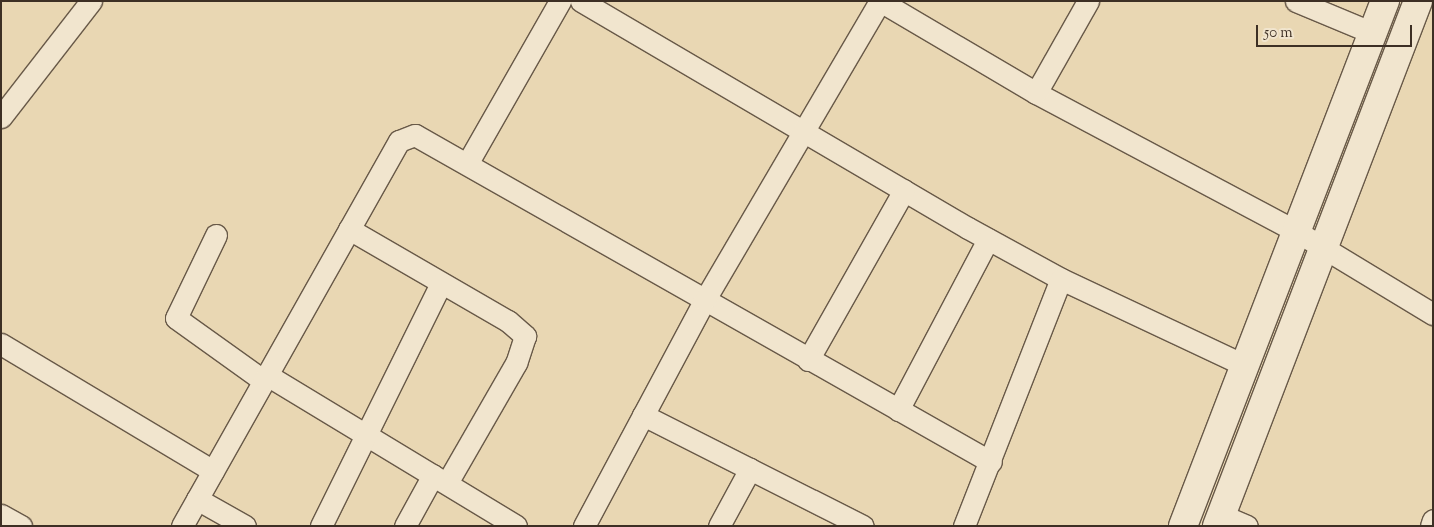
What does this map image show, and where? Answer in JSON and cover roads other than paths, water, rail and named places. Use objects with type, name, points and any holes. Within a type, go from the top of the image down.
[{"type":"main road","points":[[1183,526],[1299,233],[1385,1]]},
{"type":"main road","points":[[1219,520],[1326,251],[1418,1]]},
{"type":"street","points":[[1,116],[91,1]]},
{"type":"street","points":[[467,164],[560,1]]},
{"type":"street","points":[[581,1],[988,239],[1060,279],[1246,366]]},
{"type":"street","points":[[584,526],[704,301],[880,1],[1036,93],[1299,233],[1433,314]]},
{"type":"street","points":[[1036,93],[1088,1]]},
{"type":"street","points":[[1296,1],[1373,33]]},
{"type":"street","points":[[182,526],[398,141],[406,136],[415,135],[704,301],[991,462]]},
{"type":"street","points":[[808,360],[904,190]]},
{"type":"street","points":[[349,229],[441,282],[526,336],[516,363],[440,479],[405,526]]},
{"type":"street","points":[[216,235],[176,318],[266,378],[368,436],[516,526]]},
{"type":"street","points":[[898,410],[988,239]]},
{"type":"street","points":[[964,526],[991,462],[1060,279]]},
{"type":"street","points":[[321,526],[368,436],[441,282]]},
{"type":"street","points":[[1,344],[213,471]]},
{"type":"street","points":[[643,415],[854,524]]},
{"type":"street","points":[[719,526],[750,469]]},
{"type":"street","points":[[197,499],[244,526]]},
{"type":"street","points":[[1,515],[21,526]]},
{"type":"street","points":[[1219,520],[1247,526]]},
{"type":"street","points":[[1430,526],[1433,520]]}]
